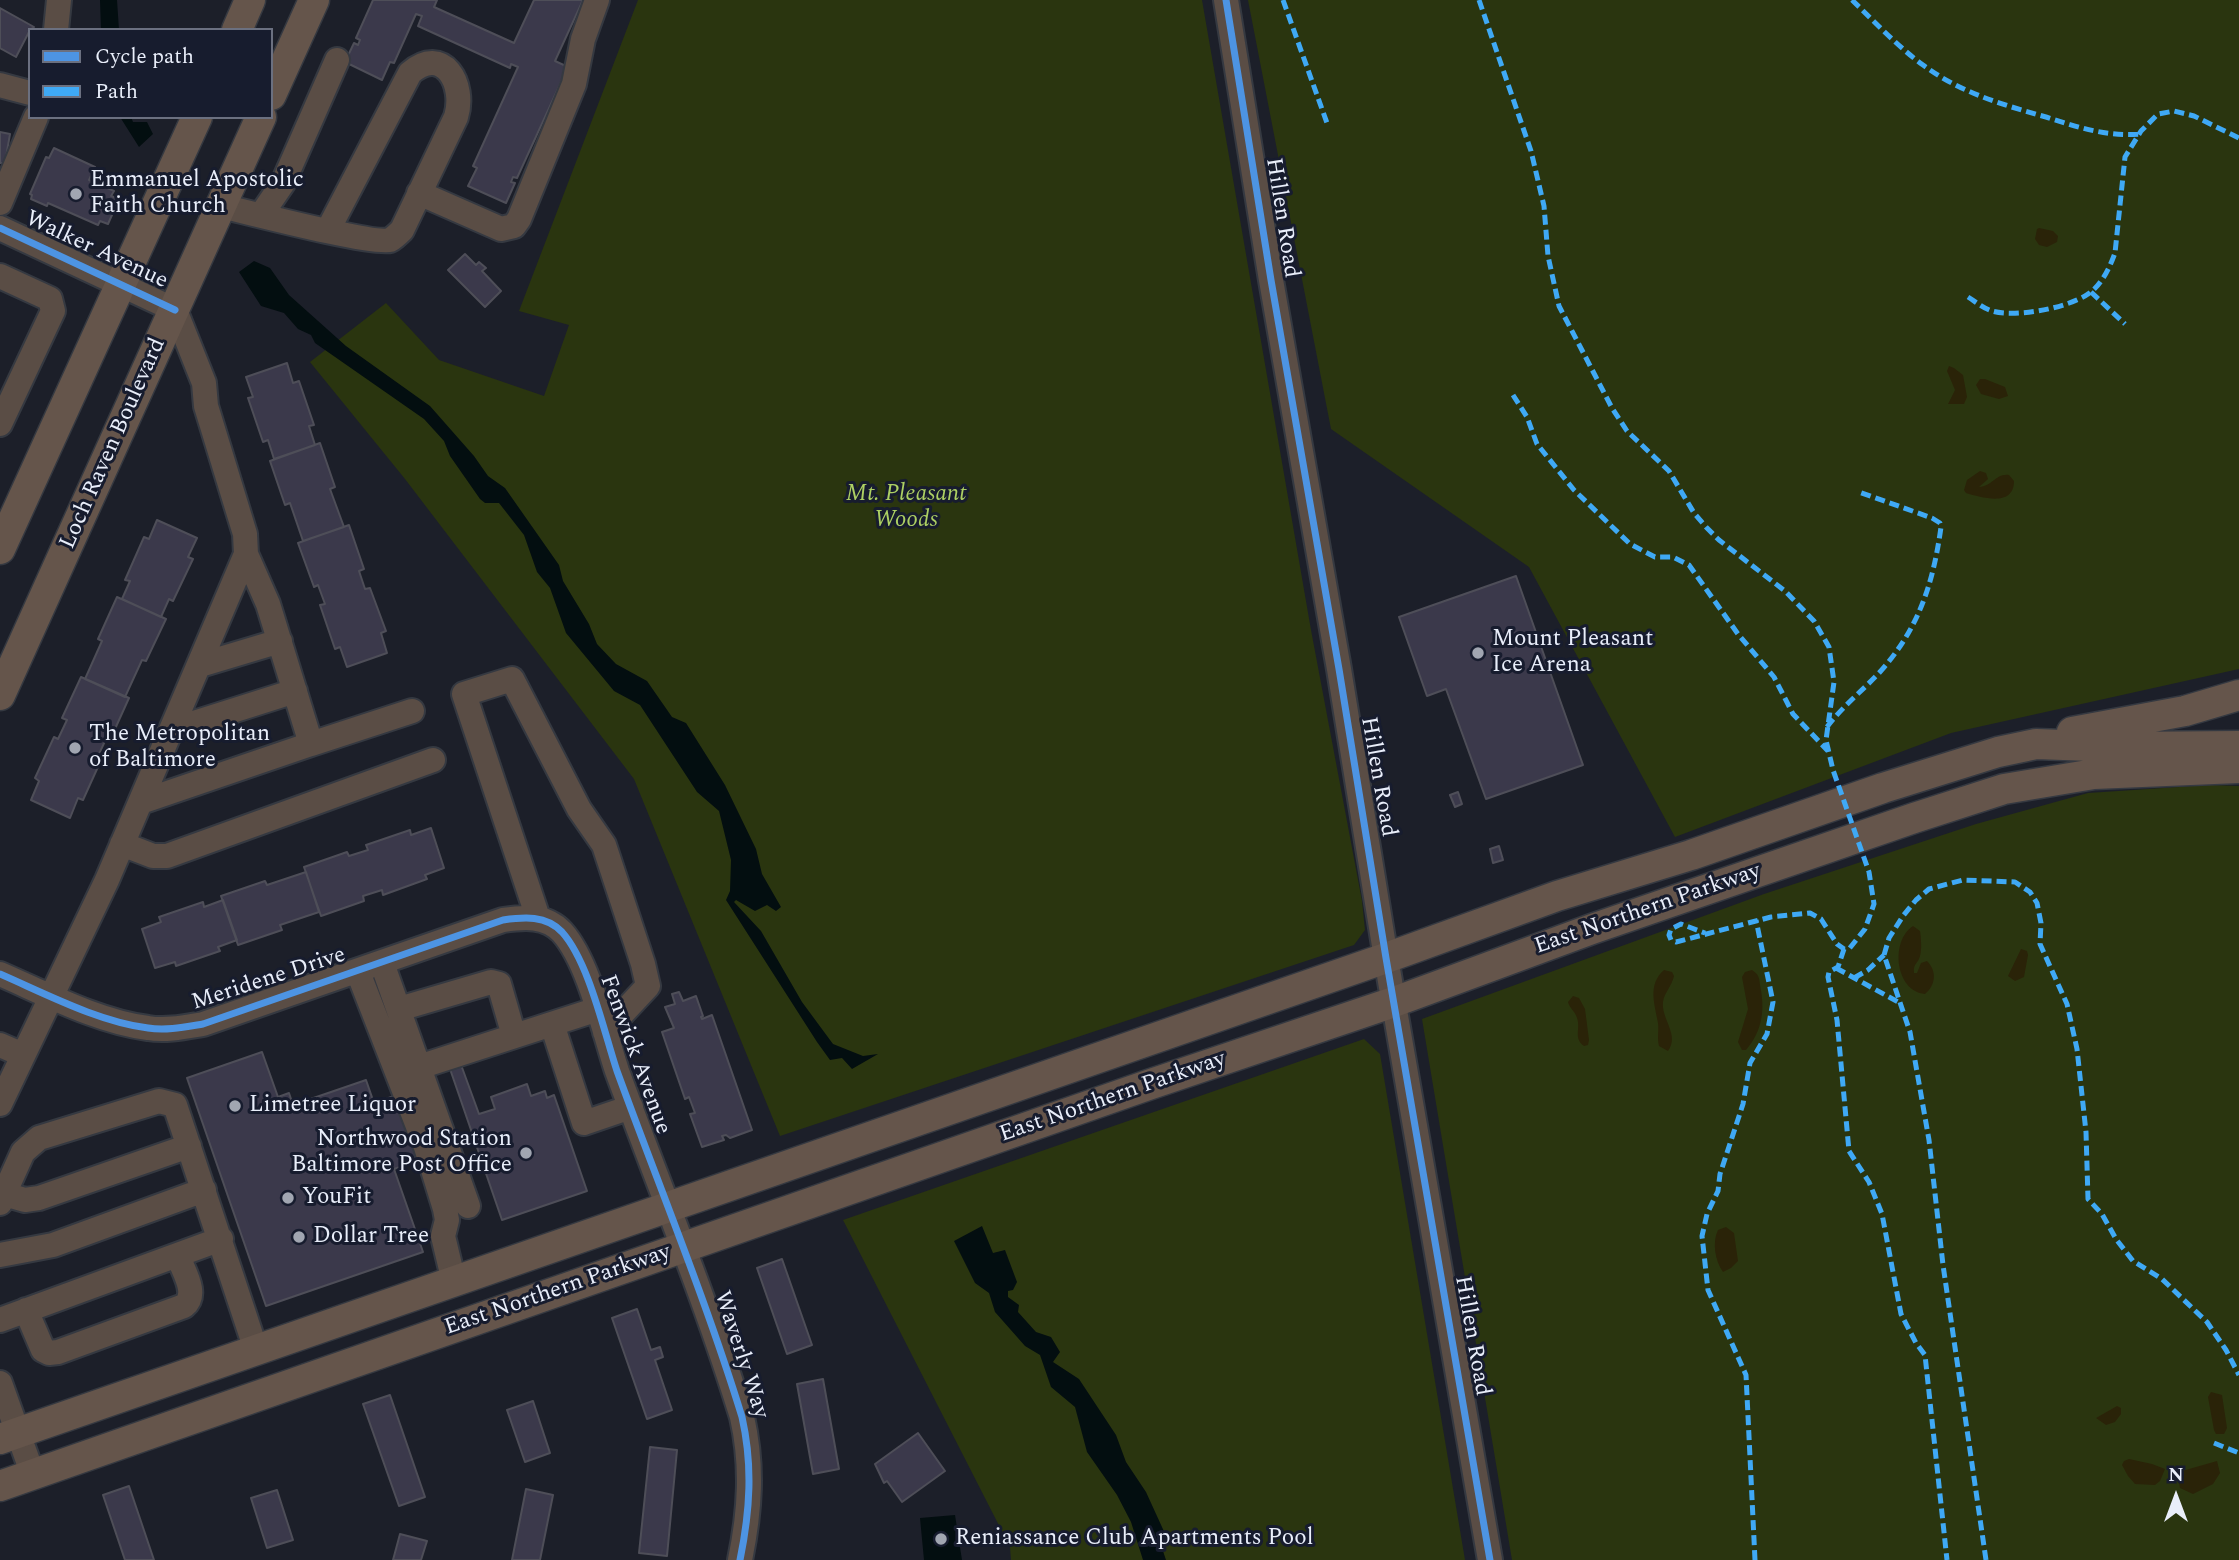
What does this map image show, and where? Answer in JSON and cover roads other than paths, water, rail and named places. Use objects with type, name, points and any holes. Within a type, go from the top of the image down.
[{"type":"main road","points":[[238,28],[250,0]]},
{"type":"main road","points":[[273,91],[314,0]]},
{"type":"main road","points":[[3,535],[196,119]]},
{"type":"main road","name":"Loch Raven Boulevard","points":[[0,695],[260,119]]},
{"type":"main road","points":[[2036,744],[2069,733],[2185,711],[2239,695]]},
{"type":"main road","name":"East Northern Parkway","points":[[9,1436],[1386,958],[1557,896],[1748,836],[1968,760],[2036,744],[2120,747],[2236,760]]},
{"type":"main road","name":"East Northern Parkway","points":[[0,1486],[1394,1002],[1592,929],[1914,818],[2004,789],[2094,774],[2236,760]]},
{"type":"street","points":[[56,28],[59,0]]},
{"type":"street","points":[[419,193],[502,229],[514,226],[574,84],[583,39],[597,0]]},
{"type":"street","name":"Hillen Road","points":[[1226,0],[1490,1560]]},
{"type":"street","points":[[261,215],[283,183],[337,60]]},
{"type":"street","points":[[221,206],[376,241],[391,240],[402,230],[460,104],[460,93],[453,74],[444,67],[419,65],[403,83],[328,230]]},
{"type":"street","points":[[0,85],[28,92]]},
{"type":"street","points":[[0,203],[35,119]]},
{"type":"street","name":"Walker Avenue","points":[[0,228],[175,310]]},
{"type":"street","points":[[0,424],[53,310],[50,299],[2,282]]},
{"type":"street","points":[[0,1104],[141,802],[246,554],[246,534],[206,407],[204,383],[175,310]]},
{"type":"street","points":[[246,554],[268,604],[311,744]]},
{"type":"street","points":[[200,665],[279,641]]},
{"type":"street","points":[[419,1067],[552,1024],[601,1021],[648,986],[604,845],[579,809],[512,679],[464,694],[544,921]]},
{"type":"street","points":[[172,730],[295,691]]},
{"type":"street","points":[[141,802],[412,711]]},
{"type":"street","points":[[122,844],[153,856],[167,856],[433,760]]},
{"type":"street","name":"Meridene Drive","points":[[0,974],[120,1023],[150,1029],[178,1028],[203,1024],[503,920],[523,917],[544,921]]},
{"type":"street","name":"Fenwick Avenue","points":[[544,921],[562,931],[573,949],[669,1207]]},
{"type":"street","points":[[382,963],[468,1206]]},
{"type":"street","points":[[358,971],[426,1147],[445,1209],[447,1220],[443,1237],[454,1282]]},
{"type":"street","points":[[398,1009],[491,982],[499,984],[514,1036]]},
{"type":"street","points":[[552,1024],[584,1123],[631,1107]]},
{"type":"street","points":[[0,1045],[23,1055]]},
{"type":"street","points":[[189,1146],[38,1198],[2,1198],[23,1152],[39,1138],[159,1101],[175,1105],[221,1239],[256,1350]]},
{"type":"street","points":[[0,1255],[53,1245],[204,1190]]},
{"type":"street","name":"Waverly Way","points":[[669,1207],[727,1367],[748,1445],[749,1501],[740,1560]]},
{"type":"street","points":[[0,1320],[221,1239]]},
{"type":"street","points":[[26,1310],[43,1350],[48,1353],[58,1352],[184,1306],[190,1301],[192,1294],[178,1256]]},
{"type":"street","points":[[0,1383],[9,1436],[33,1475]]},
{"type":"place","name":"Emmanuel Apostolic Faith Church","points":[[76,194]]},
{"type":"place","name":"Mount Pleasant Ice Arena","points":[[1478,653]]},
{"type":"place","name":"The Metropolitan of Baltimore","points":[[75,748]]},
{"type":"place","name":"Limetree Liquor","points":[[235,1106]]},
{"type":"place","name":"Northwood Station Baltimore Post Office","points":[[526,1153]]},
{"type":"place","name":"YouFit","points":[[288,1198]]},
{"type":"place","name":"Dollar Tree","points":[[299,1237]]},
{"type":"place","name":"Reniassance Club Apartments Pool","points":[[941,1539]]},
{"type":"park label","name":"Mt. Pleasant Woods","points":[[906,508]]}]
